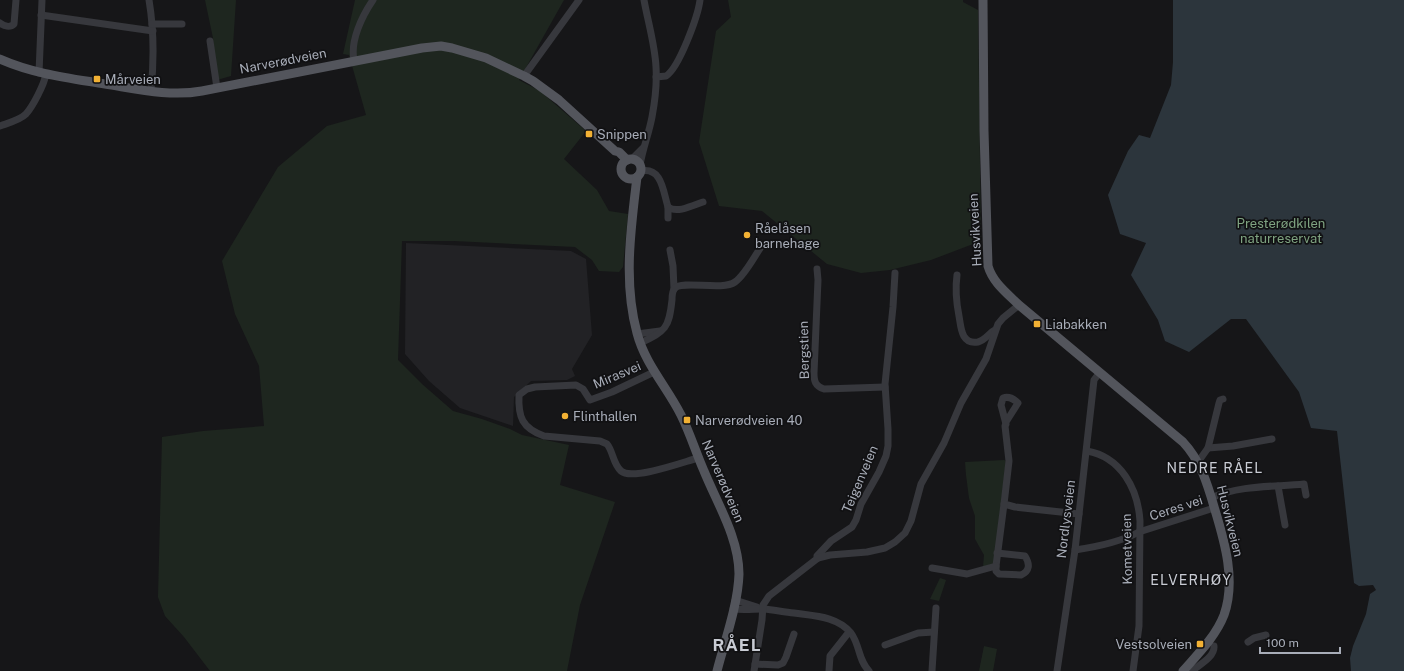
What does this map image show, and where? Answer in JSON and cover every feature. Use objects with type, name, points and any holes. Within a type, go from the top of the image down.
[{"type":"main road","name":"Husvikveien","points":[[983,0],[984,131],[988,266],[991,274],[996,282],[1019,304],[1190,449],[1198,462],[1214,508],[1227,553],[1227,602],[1223,616],[1214,633],[1183,671]]},
{"type":"main road","name":"Narverødveien","points":[[0,59],[42,74],[178,94],[217,88],[354,60],[441,46],[473,54],[503,65],[533,81],[559,100],[615,151],[619,152],[632,168],[635,191],[630,252],[633,317],[639,339],[654,372],[681,416],[728,526],[736,552],[739,574],[734,604],[717,671]]},
{"type":"street","points":[[0,23],[7,26],[14,24],[16,0]]},
{"type":"street","points":[[0,126],[22,117],[27,113],[43,86],[42,0]]},
{"type":"street","points":[[149,0],[153,57],[151,91]]},
{"type":"street","points":[[354,60],[352,53],[355,40],[366,12],[373,0]]},
{"type":"street","points":[[524,76],[579,0]]},
{"type":"street","points":[[632,168],[647,137],[652,116],[656,77],[654,53],[644,0]]},
{"type":"street","points":[[656,77],[666,76],[673,70],[691,31],[700,0]]},
{"type":"street","points":[[42,15],[152,28],[182,24]]},
{"type":"street","points":[[210,41],[217,88]]},
{"type":"street","name":"Narverødveien","points":[[632,168],[648,170],[657,175],[668,206],[668,218]]},
{"type":"street","points":[[668,206],[671,209],[678,209],[703,202]]},
{"type":"street","points":[[674,289],[682,285],[702,286],[727,285],[733,283],[740,278],[760,247]]},
{"type":"street","points":[[639,339],[662,330],[669,320],[672,293],[674,289],[673,266],[670,250]]},
{"type":"street","name":"Bergstien","points":[[817,270],[815,384],[824,389],[885,388]]},
{"type":"street","name":"Teigenveien","points":[[818,558],[817,556],[826,546],[848,531],[854,524],[861,504],[879,472],[887,452],[888,410],[885,374],[888,361],[895,273]]},
{"type":"street","points":[[957,275],[955,297],[960,330],[964,338],[971,342],[980,341],[996,330]]},
{"type":"street","points":[[794,634],[786,657],[782,663],[778,665],[755,667],[764,602],[768,596],[818,558],[830,555],[867,552],[886,548],[905,533],[911,521],[921,484],[944,443],[961,403],[986,359],[996,330],[1003,318],[1019,304]]},
{"type":"street","name":"Mirasvei","points":[[654,372],[612,392],[590,400],[583,389],[576,385],[535,386],[527,389],[519,395],[518,411],[523,422],[535,433],[544,436],[600,441],[607,444],[618,468],[628,474],[644,473],[698,458]]},
{"type":"street","name":"Nordlysveien","points":[[1057,671],[1076,550],[1094,380],[1100,372]]},
{"type":"street","points":[[1198,462],[1208,448],[1220,400],[1223,399]]},
{"type":"street","points":[[997,553],[1026,557],[1029,565],[1028,571],[1022,575],[999,574],[996,571],[997,553],[1009,461],[1006,424]]},
{"type":"street","points":[[1208,448],[1272,439]]},
{"type":"street","name":"Kometveien","points":[[1087,451],[1095,452],[1119,468],[1127,477],[1134,491],[1138,508],[1140,521],[1139,626],[1133,671]]},
{"type":"street","points":[[1211,498],[1241,489],[1261,486],[1304,484],[1306,495]]},
{"type":"street","points":[[1278,486],[1286,525]]},
{"type":"street","points":[[1004,504],[1015,507],[1079,514]]},
{"type":"street","name":"Ceres vei","points":[[1076,550],[1123,539],[1139,532],[1214,508]]},
{"type":"street","points":[[932,568],[967,574],[996,566]]},
{"type":"street","points":[[734,604],[829,618],[841,624],[849,632],[858,647],[862,663],[869,671]]},
{"type":"street","points":[[932,671],[936,608]]},
{"type":"street","points":[[828,671],[830,656],[849,632]]},
{"type":"street","points":[[885,645],[918,633],[934,632]]},
{"type":"street","points":[[1248,642],[1254,638],[1266,635]]},
{"type":"street","points":[[1192,671],[1211,656],[1214,646]]},
{"type":"shaded area","points":[[205,0],[236,0],[231,76],[217,80],[213,38]]},
{"type":"shaded area","points":[[355,0],[564,0],[519,80],[540,91],[586,131],[564,159],[597,190],[609,211],[628,214],[623,267],[619,272],[599,271],[592,260],[575,247],[454,241],[402,241],[398,360],[422,384],[453,411],[482,419],[522,435],[569,445],[560,485],[615,502],[580,605],[567,671],[210,671],[184,637],[165,616],[158,597],[162,437],[203,431],[264,426],[259,366],[235,314],[222,261],[278,167],[327,126],[366,115],[349,55],[343,54]]},
{"type":"shaded area","points":[[728,0],[963,0],[963,2],[978,10],[981,241],[931,260],[890,270],[861,273],[827,264],[762,211],[719,206],[699,142],[716,31],[731,17]]},
{"type":"shaded area","name":"Presterødkilen naturreservat","points":[[1173,0],[1404,0],[1404,671],[1351,671],[1350,658],[1353,646],[1366,614],[1370,594],[1376,590],[1373,585],[1359,586],[1354,583],[1337,431],[1311,428],[1299,392],[1246,319],[1231,319],[1189,352],[1165,341],[1158,320],[1131,275],[1146,243],[1120,234],[1108,195],[1128,151],[1139,135],[1150,138],[1171,85],[1173,62]]},
{"type":"shaded area","points":[[406,243],[571,251],[586,259],[592,335],[572,369],[575,376],[567,380],[531,381],[514,397],[513,426],[460,408],[429,381],[405,354]]},
{"type":"shaded area","points":[[1006,461],[994,563],[983,567],[984,555],[975,539],[975,516],[969,498],[965,462]]},
{"type":"shaded area","points":[[940,578],[946,580],[939,601],[930,599]]},
{"type":"shaded area","points":[[984,646],[997,649],[993,671],[979,671]]},
{"type":"place","name":"Mårveien","points":[[97,79]]},
{"type":"place","name":"Snippen","points":[[589,134]]},
{"type":"place","name":"Råelåsen barnehage","points":[[747,235]]},
{"type":"place","name":"Liabakken","points":[[1037,324]]},
{"type":"place","name":"Flinthallen","points":[[565,416]]},
{"type":"place","name":"Narverødveien 40","points":[[687,420]]},
{"type":"place","name":"Vestsolveien","points":[[1200,644]]},
{"type":"district","name":"NEDRE RÅEL","points":[[1215,468]]},
{"type":"district","name":"ELVERHØY","points":[[1191,580]]},
{"type":"district","name":"RÅEL","points":[[737,645]]}]
